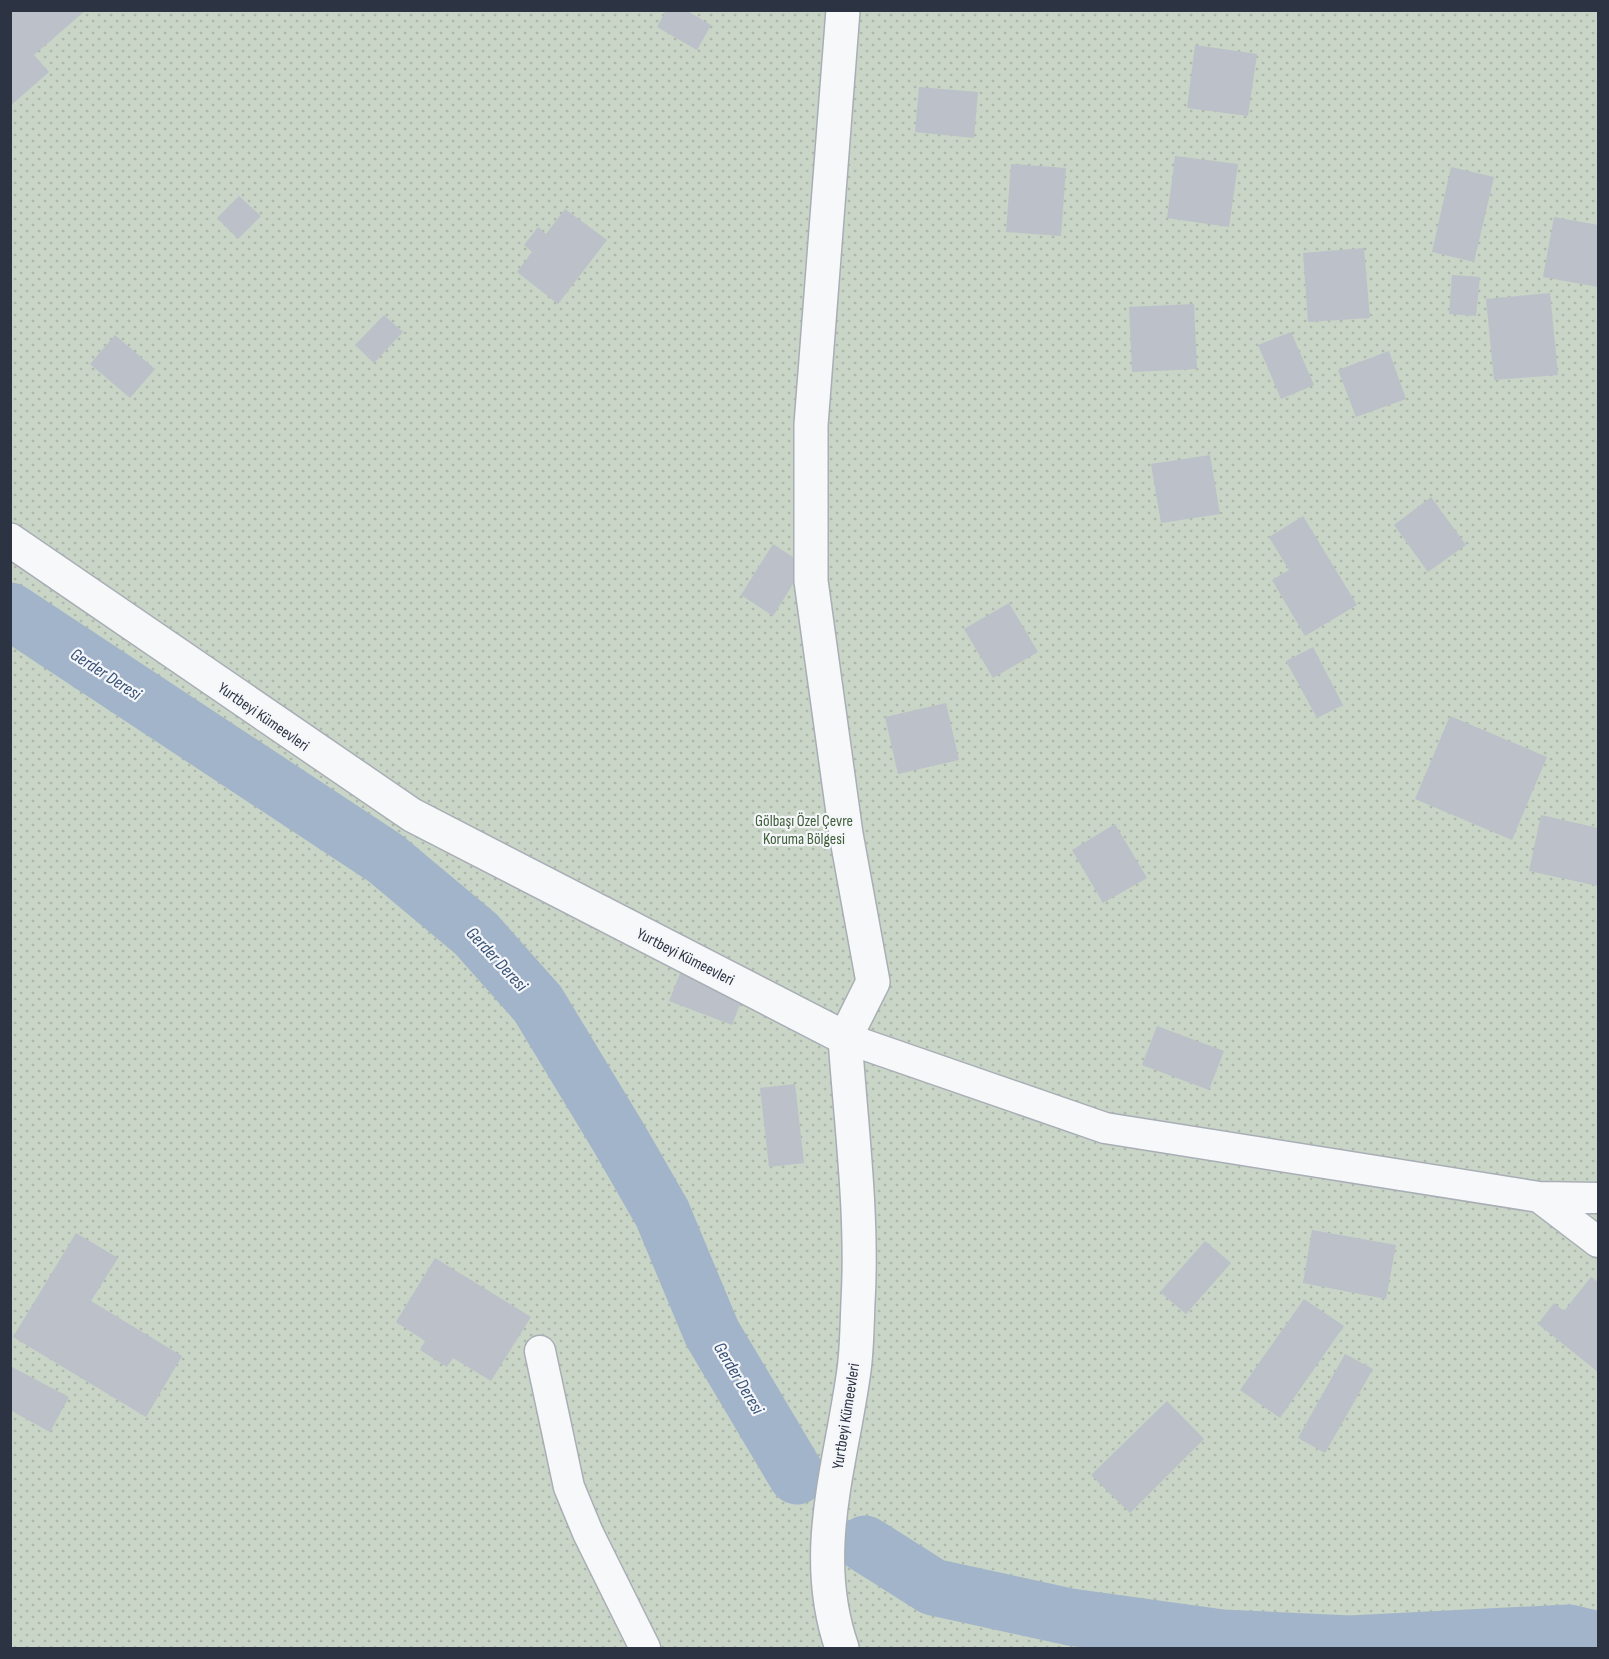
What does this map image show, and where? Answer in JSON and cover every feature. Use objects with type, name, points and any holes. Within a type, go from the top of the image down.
[{"type":"street","points":[[843,10],[811,437],[812,581],[846,834],[873,982],[845,1038],[1105,1128],[1539,1197],[1599,1198]]},
{"type":"street","name":"Yurtbeyi Kümeevleri","points":[[10,540],[412,815],[845,1038],[857,1216],[859,1299],[854,1369],[826,1542],[826,1579],[833,1623],[842,1648]]},
{"type":"street","points":[[1539,1197],[1599,1242]]},
{"type":"street","points":[[540,1351],[570,1487],[588,1533],[645,1648]]},
{"type":"green space","name":"Gölbaşı Özel Çevre Koruma Bölgesi","points":[[11,11],[1598,11],[1598,1648],[11,1648]]},
{"type":"building","points":[[14,10],[86,10],[34,55],[49,72],[10,106],[10,13]]},
{"type":"building","points":[[666,10],[686,10],[711,25],[697,50],[657,27]]},
{"type":"building","points":[[1195,45],[1257,54],[1248,116],[1187,108]]},
{"type":"building","points":[[919,87],[978,92],[974,138],[915,132]]},
{"type":"building","points":[[1175,156],[1238,164],[1229,227],[1167,218]]},
{"type":"building","points":[[1011,164],[1066,168],[1061,236],[1006,232]]},
{"type":"building","points":[[1451,167],[1494,177],[1474,262],[1432,252]]},
{"type":"building","points":[[239,196],[261,216],[238,239],[217,218]]},
{"type":"building","points":[[565,209],[607,240],[558,304],[517,272],[532,252],[524,245],[538,227],[546,234]]},
{"type":"building","points":[[1554,217],[1598,225],[1598,287],[1543,277]]},
{"type":"building","points":[[1364,248],[1370,318],[1308,322],[1303,253]]},
{"type":"building","points":[[1452,275],[1480,277],[1476,316],[1449,314]]},
{"type":"building","points":[[1550,293],[1558,375],[1494,380],[1486,299]]},
{"type":"building","points":[[1194,304],[1197,369],[1132,372],[1129,307]]},
{"type":"building","points":[[384,315],[403,332],[374,363],[355,345]]},
{"type":"building","points":[[1291,332],[1314,385],[1281,399],[1258,345]]},
{"type":"building","points":[[115,335],[155,369],[130,398],[90,364]]},
{"type":"building","points":[[1389,351],[1406,399],[1356,417],[1338,370]]},
{"type":"building","points":[[1210,455],[1220,514],[1161,523],[1151,464]]},
{"type":"building","points":[[1431,497],[1466,545],[1428,572],[1394,525]]},
{"type":"building","points":[[1303,516],[1357,605],[1305,636],[1272,580],[1289,570],[1269,537]]},
{"type":"building","points":[[773,544],[805,565],[773,616],[741,595]]},
{"type":"building","points":[[1009,603],[1038,652],[993,678],[964,629]]},
{"type":"building","points":[[1313,647],[1343,705],[1317,718],[1286,661]]},
{"type":"building","points":[[946,703],[959,760],[898,774],[885,717]]},
{"type":"building","points":[[1450,716],[1547,757],[1512,840],[1415,799]]},
{"type":"building","points":[[1541,815],[1598,828],[1598,886],[1529,871]]},
{"type":"building","points":[[1115,824],[1147,878],[1103,903],[1072,850]]},
{"type":"building","points":[[681,971],[744,994],[732,1025],[669,1001]]},
{"type":"building","points":[[1157,1026],[1224,1051],[1209,1090],[1142,1065]]},
{"type":"building","points":[[795,1084],[804,1163],[769,1167],[760,1088]]},
{"type":"building","points":[[1312,1230],[1396,1245],[1386,1299],[1303,1283]]},
{"type":"building","points":[[76,1233],[118,1258],[91,1301],[182,1356],[146,1417],[13,1337]]},
{"type":"building","points":[[1205,1241],[1231,1263],[1186,1314],[1160,1292]]},
{"type":"building","points":[[435,1258],[531,1317],[491,1381],[453,1358],[447,1367],[420,1350],[425,1341],[396,1322]]},
{"type":"building","points":[[1591,1277],[1598,1282],[1598,1372],[1538,1324],[1554,1303],[1564,1311]]},
{"type":"building","points":[[1304,1299],[1344,1326],[1280,1418],[1240,1390]]},
{"type":"building","points":[[1345,1354],[1373,1369],[1325,1453],[1298,1438]]},
{"type":"building","points":[[10,1366],[69,1397],[50,1432],[10,1410]]},
{"type":"building","points":[[1167,1401],[1204,1439],[1130,1513],[1091,1475]]},
{"type":"waterway","name":"Gerder Deresi","points":[[10,611],[385,858],[476,934],[538,1004],[619,1138],[662,1213],[712,1333],[797,1476]]},
{"type":"waterway","name":"Gerder Deresi","points":[[865,1544],[933,1587],[1070,1617],[1222,1638],[1350,1644],[1569,1633],[1598,1640]]}]
